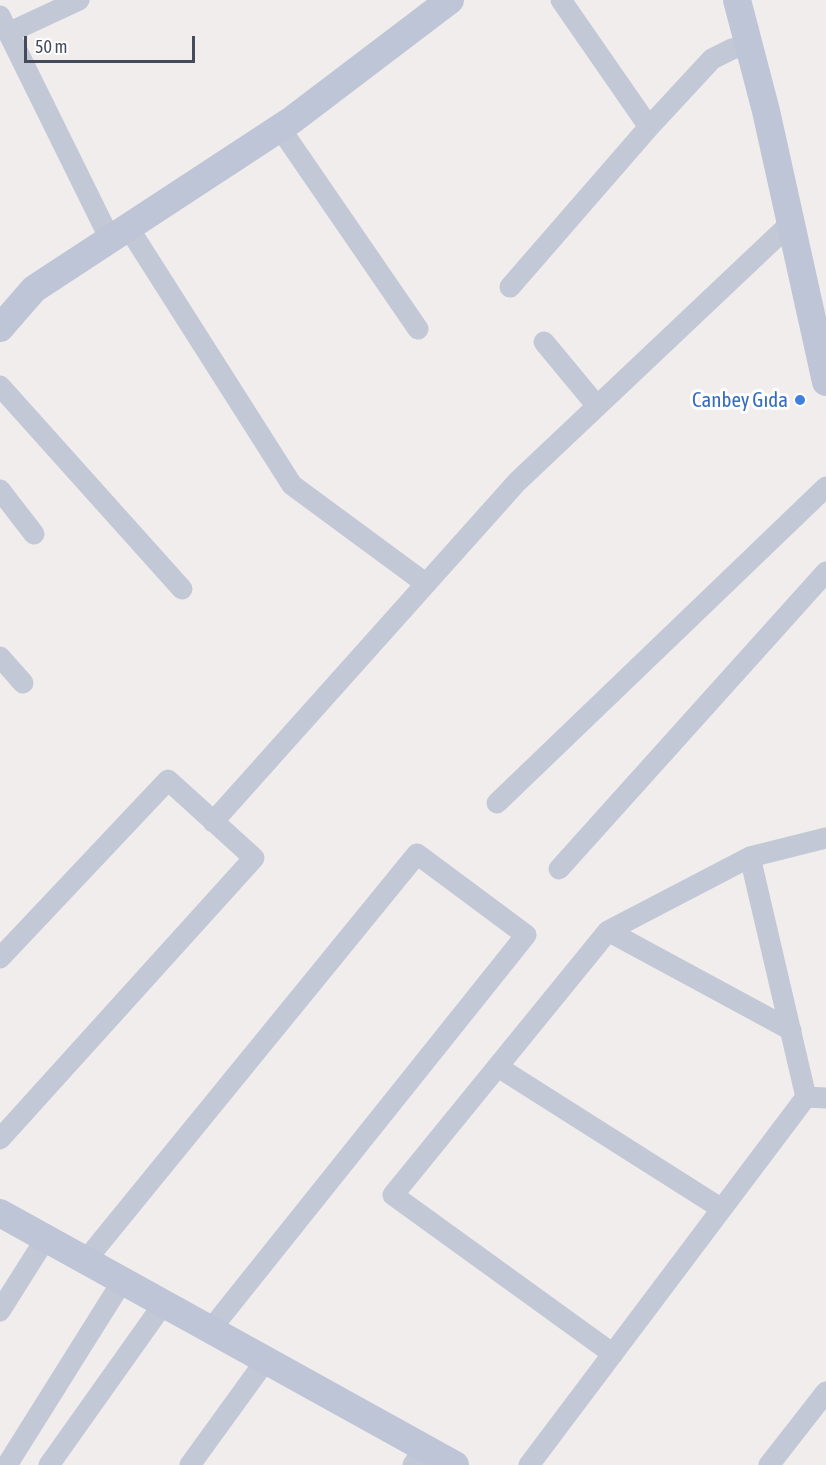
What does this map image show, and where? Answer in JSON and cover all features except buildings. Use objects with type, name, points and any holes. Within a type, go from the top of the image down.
[{"type":"main road","points":[[0,328],[34,289],[280,128],[450,0]]},
{"type":"main road","points":[[737,0],[766,111],[791,224],[820,321],[826,382]]},
{"type":"main road","points":[[0,1212],[266,1360],[419,1456],[455,1465]]},
{"type":"street","points":[[79,0],[4,25],[119,233],[292,485],[425,583]]},
{"type":"street","points":[[561,0],[649,127]]},
{"type":"street","points":[[510,287],[649,127],[712,59],[732,49],[749,45]]},
{"type":"street","points":[[280,128],[418,329]]},
{"type":"street","points":[[213,822],[517,482],[791,224]]},
{"type":"street","points":[[544,342],[597,406]]},
{"type":"street","points":[[0,386],[182,590]]},
{"type":"street","points":[[497,803],[826,487]]},
{"type":"street","points":[[0,490],[34,534]]},
{"type":"street","points":[[559,869],[826,572]]},
{"type":"street","points":[[0,657],[23,683]]},
{"type":"street","points":[[0,958],[168,780],[254,858],[0,1139]]},
{"type":"street","points":[[613,1354],[393,1195],[608,931],[750,857],[826,838]]},
{"type":"street","points":[[86,1260],[417,854],[525,935],[211,1329]]},
{"type":"street","points":[[529,1465],[722,1209],[816,1097],[791,1030],[750,857]]},
{"type":"street","points":[[608,931],[791,1030]]},
{"type":"street","points":[[498,1067],[722,1209]]},
{"type":"street","points":[[0,1311],[46,1238]]},
{"type":"street","points":[[7,1465],[123,1280]]},
{"type":"street","points":[[49,1465],[164,1303]]},
{"type":"street","points":[[190,1465],[266,1360]]},
{"type":"street","points":[[769,1465],[826,1392]]},
{"type":"place","name":"Canbey Gıda","points":[[800,400]]}]
